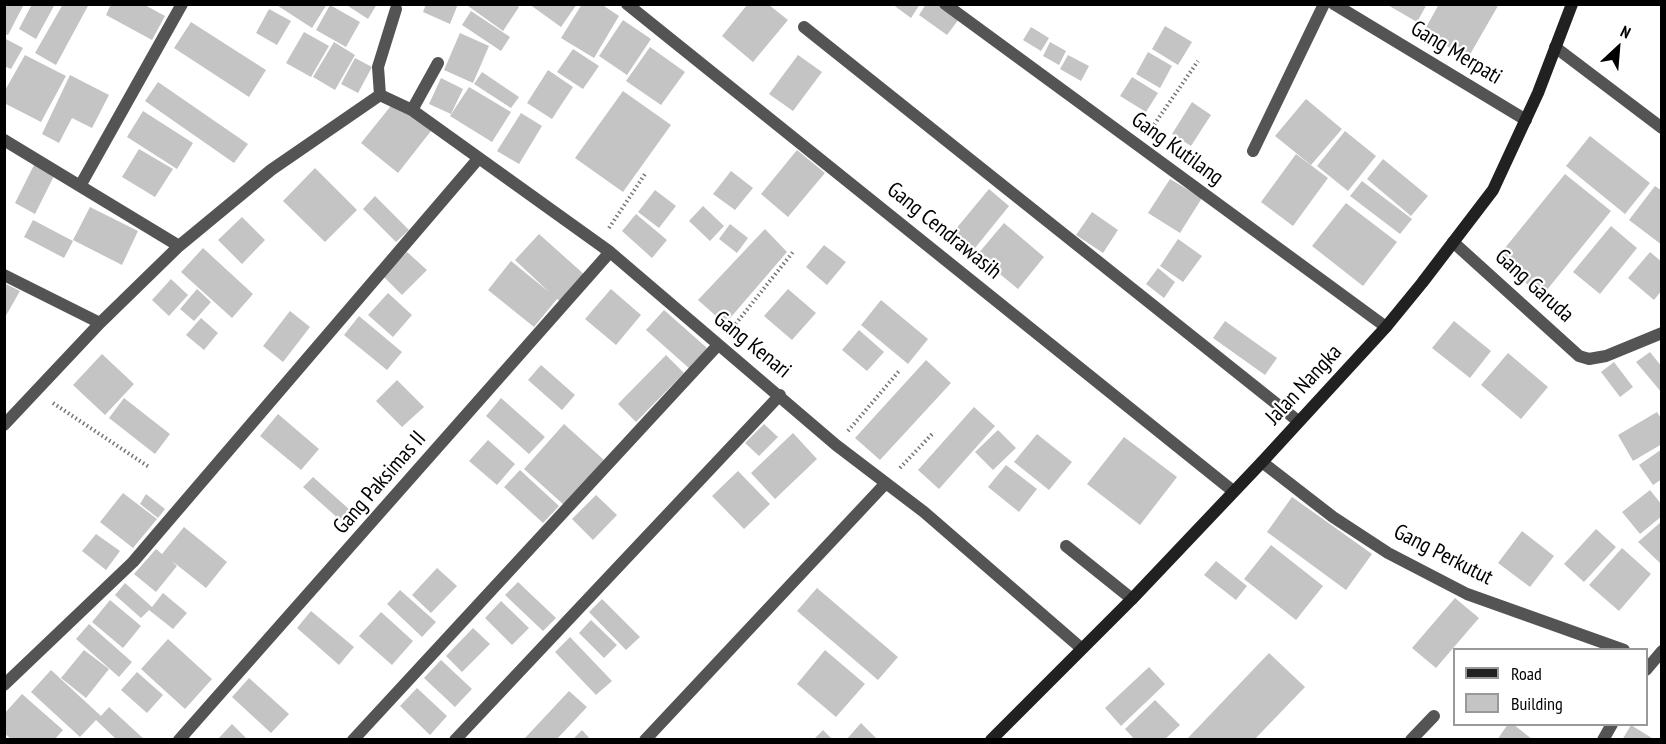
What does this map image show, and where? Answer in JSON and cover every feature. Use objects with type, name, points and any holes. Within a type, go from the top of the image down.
[{"type":"main road","name":"Jalan Nangka","points":[[991,740],[1132,599],[1386,327],[1493,190],[1526,120],[1572,4]]},
{"type":"street","points":[[80,186],[182,4]]},
{"type":"street","name":"Gang Cendrawasih","points":[[627,4],[1233,491]]},
{"type":"street","name":"Gang Kutilang","points":[[945,4],[1386,327]]},
{"type":"street","points":[[1253,151],[1324,4]]},
{"type":"street","name":"Gang Merpati","points":[[1334,4],[1526,120]]},
{"type":"street","points":[[4,425],[37,393],[100,323],[179,246],[271,170],[380,95],[378,66],[396,9]]},
{"type":"street","points":[[804,27],[1298,421]]},
{"type":"street","points":[[1556,47],[1662,128]]},
{"type":"street","points":[[412,110],[438,63]]},
{"type":"street","name":"Gang Kenari","points":[[380,95],[412,110],[610,252],[836,445],[924,512],[1081,648]]},
{"type":"street","points":[[4,140],[179,246]]},
{"type":"street","points":[[4,685],[133,562],[478,159]]},
{"type":"street","name":"Gang Garuda","points":[[1453,242],[1579,356],[1589,359],[1606,356],[1662,333]]},
{"type":"street","name":"Gang Paksimas II","points":[[179,740],[610,252]]},
{"type":"street","points":[[4,275],[100,323]]},
{"type":"street","points":[[353,740],[718,345]]},
{"type":"street","points":[[455,740],[780,395]]},
{"type":"street","name":"Gang Perkutut","points":[[1262,462],[1333,517],[1379,547],[1457,589],[1619,648]]},
{"type":"street","points":[[645,740],[885,484]]},
{"type":"street","points":[[1066,546],[1132,599]]},
{"type":"street","points":[[1412,740],[1434,716]]},
{"type":"street","points":[[1603,740],[1611,726]]},
{"type":"path","points":[[1138,147],[1198,61]]},
{"type":"path","points":[[598,244],[645,174]]},
{"type":"path","points":[[718,345],[794,252]]},
{"type":"path","points":[[836,445],[900,370]]},
{"type":"path","points":[[37,393],[149,467]]},
{"type":"path","points":[[885,484],[934,432]]},
{"type":"building","points":[[4,4],[24,4],[8,35],[4,34]]},
{"type":"building","points":[[32,4],[55,4],[36,39],[19,29]]},
{"type":"building","points":[[63,4],[89,4],[56,65],[35,53]]},
{"type":"building","points":[[111,4],[143,4],[165,16],[152,40],[106,15]]},
{"type":"building","points":[[275,4],[327,4],[312,28]]},
{"type":"building","points":[[345,4],[377,4],[368,19]]},
{"type":"building","points":[[426,4],[458,4],[450,24],[423,12]]},
{"type":"building","points":[[469,4],[515,4],[519,7],[503,31],[468,6]]},
{"type":"building","points":[[529,4],[577,4],[561,27]]},
{"type":"building","points":[[582,4],[601,4],[619,16],[594,58],[561,38]]},
{"type":"building","points":[[892,4],[920,4],[911,18]]},
{"type":"building","points":[[926,4],[938,4],[959,19],[947,35],[919,15]]},
{"type":"building","points":[[1386,4],[1427,4],[1417,22]]},
{"type":"building","points":[[1439,4],[1499,4],[1468,58],[1423,33]]},
{"type":"building","points":[[330,5],[360,22],[346,47],[316,30]]},
{"type":"building","points":[[747,5],[769,5],[788,20],[753,62],[722,36]]},
{"type":"building","points":[[269,9],[291,21],[277,45],[256,33]]},
{"type":"building","points":[[471,11],[510,37],[501,51],[462,25]]},
{"type":"building","points":[[623,20],[651,39],[627,75],[599,56]]},
{"type":"building","points":[[191,22],[266,70],[249,97],[174,48]]},
{"type":"building","points":[[1165,26],[1192,42],[1178,65],[1152,49]]},
{"type":"building","points":[[1031,27],[1049,38],[1041,51],[1023,40]]},
{"type":"building","points":[[304,32],[329,46],[311,77],[286,63]]},
{"type":"building","points":[[460,33],[489,46],[473,83],[444,70]]},
{"type":"building","points":[[4,38],[23,48],[11,69],[4,66]]},
{"type":"building","points":[[334,42],[355,55],[335,90],[313,77]]},
{"type":"building","points":[[1050,42],[1066,51],[1059,65],[1043,56]]},
{"type":"building","points":[[650,47],[685,72],[661,105],[626,81]]},
{"type":"building","points":[[573,49],[599,66],[583,89],[557,72]]},
{"type":"building","points":[[1148,52],[1172,66],[1160,88],[1136,74]]},
{"type":"building","points":[[25,55],[66,76],[41,122],[4,103],[4,92]]},
{"type":"building","points":[[798,55],[822,72],[793,111],[769,94]]},
{"type":"building","points":[[1068,55],[1089,66],[1081,81],[1060,69]]},
{"type":"building","points":[[355,58],[372,67],[358,93],[341,84]]},
{"type":"building","points":[[548,70],[573,87],[552,119],[527,103]]},
{"type":"building","points":[[482,72],[519,97],[511,108],[474,84]]},
{"type":"building","points":[[70,75],[109,95],[92,128],[72,118],[59,143],[42,134]]},
{"type":"building","points":[[1132,77],[1158,93],[1146,112],[1120,96]]},
{"type":"building","points":[[441,78],[463,89],[451,114],[429,104]]},
{"type":"building","points":[[158,82],[248,144],[234,163],[145,101]]},
{"type":"building","points":[[469,87],[511,112],[492,142],[450,116]]},
{"type":"building","points":[[623,91],[671,125],[623,192],[575,158]]},
{"type":"building","points":[[1306,99],[1342,129],[1311,165],[1275,136]]},
{"type":"building","points":[[394,102],[431,131],[398,173],[361,143]]},
{"type":"building","points":[[1192,102],[1211,115],[1191,146],[1172,134]]},
{"type":"building","points":[[143,111],[193,143],[177,169],[127,137]]},
{"type":"building","points":[[521,113],[542,126],[519,164],[497,151]]},
{"type":"building","points":[[1345,131],[1376,156],[1348,191],[1317,166]]},
{"type":"building","points":[[1590,136],[1650,183],[1625,214],[1566,166]]},
{"type":"building","points":[[139,149],[173,169],[155,197],[122,177]]},
{"type":"building","points":[[797,150],[825,173],[788,217],[761,194]]},
{"type":"building","points":[[1296,154],[1328,178],[1293,226],[1261,202]]},
{"type":"building","points":[[1383,159],[1428,196],[1411,216],[1367,179]]},
{"type":"building","points":[[35,163],[55,174],[35,214],[15,203]]},
{"type":"building","points":[[315,168],[357,210],[325,242],[283,201]]},
{"type":"building","points":[[731,171],[753,188],[735,210],[713,194]]},
{"type":"building","points":[[1565,174],[1611,211],[1542,296],[1496,259]]},
{"type":"building","points":[[1170,179],[1202,198],[1180,233],[1148,213]]},
{"type":"building","points":[[1362,181],[1412,219],[1400,234],[1350,196]]},
{"type":"building","points":[[1655,186],[1662,191],[1662,245],[1629,220]]},
{"type":"building","points":[[989,189],[1009,206],[971,253],[950,236]]},
{"type":"building","points":[[655,190],[676,206],[659,228],[638,212]]},
{"type":"building","points":[[375,196],[409,230],[396,242],[363,209]]},
{"type":"building","points":[[1346,203],[1397,242],[1363,286],[1312,246]]},
{"type":"building","points":[[703,206],[724,226],[710,241],[689,221]]},
{"type":"building","points":[[90,207],[138,231],[122,265],[73,240]]},
{"type":"building","points":[[1092,212],[1118,230],[1103,253],[1076,235]]},
{"type":"building","points":[[636,214],[667,240],[652,258],[622,231]]},
{"type":"building","points":[[242,217],[265,240],[242,264],[218,240]]},
{"type":"building","points":[[33,220],[73,241],[64,258],[24,237]]},
{"type":"building","points":[[1004,223],[1044,257],[1018,289],[977,255]]},
{"type":"building","points":[[730,224],[748,238],[737,253],[719,239]]},
{"type":"building","points":[[1611,226],[1637,248],[1600,294],[1573,272]]},
{"type":"building","points":[[765,229],[787,252],[725,324],[698,300]]},
{"type":"building","points":[[539,234],[586,276],[562,302],[557,299],[534,327],[488,290],[511,261],[549,292],[515,260]]},
{"type":"building","points":[[1178,239],[1202,256],[1183,282],[1160,266]]},
{"type":"building","points":[[824,245],[846,262],[827,285],[806,267]]},
{"type":"building","points":[[203,248],[253,294],[232,318],[181,272]]},
{"type":"building","points":[[407,252],[427,270],[402,295],[383,276]]},
{"type":"building","points":[[1650,252],[1662,262],[1662,290],[1654,300],[1628,278]]},
{"type":"building","points":[[1158,268],[1175,282],[1164,298],[1146,284]]},
{"type":"building","points":[[171,279],[188,295],[169,316],[152,300]]},
{"type":"building","points":[[4,283],[20,291],[4,319]]},
{"type":"building","points":[[197,289],[211,302],[194,321],[180,309]]},
{"type":"building","points":[[611,289],[641,315],[616,345],[585,319]]},
{"type":"building","points":[[788,289],[816,313],[792,340],[764,316]]},
{"type":"building","points":[[388,293],[412,315],[393,337],[368,315]]},
{"type":"building","points":[[881,300],[928,339],[908,364],[861,325]]},
{"type":"building","points":[[664,310],[707,348],[690,369],[646,330]]},
{"type":"building","points":[[290,311],[310,327],[283,362],[263,346]]},
{"type":"building","points":[[359,316],[402,352],[387,370],[344,335]]},
{"type":"building","points":[[201,318],[218,333],[204,350],[186,335]]},
{"type":"building","points":[[1225,321],[1277,358],[1265,375],[1213,338]]},
{"type":"building","points":[[1454,321],[1491,351],[1470,378],[1432,348]]},
{"type":"building","points":[[859,330],[884,352],[867,371],[842,350]]},
{"type":"building","points":[[1650,352],[1662,367],[1662,393],[1636,362]]},
{"type":"building","points":[[1508,353],[1548,387],[1521,419],[1481,385]]},
{"type":"building","points":[[102,354],[134,384],[105,415],[73,385]]},
{"type":"building","points":[[666,355],[684,373],[636,422],[618,404]]},
{"type":"building","points":[[926,360],[951,383],[880,460],[855,438]]},
{"type":"building","points":[[1614,362],[1633,387],[1620,397],[1601,372]]},
{"type":"building","points":[[541,365],[575,395],[562,410],[528,380]]},
{"type":"building","points":[[397,380],[424,407],[402,427],[376,401]]},
{"type":"building","points":[[124,398],[170,434],[155,454],[109,418]]},
{"type":"building","points":[[501,398],[545,437],[529,454],[486,416]]},
{"type":"building","points":[[974,407],[995,426],[939,489],[918,470]]},
{"type":"building","points":[[1657,412],[1662,420],[1662,444],[1633,461],[1618,435]]},
{"type":"building","points":[[278,414],[319,449],[301,470],[260,436]]},
{"type":"building","points":[[564,424],[604,460],[564,505],[524,469]]},
{"type":"building","points":[[764,424],[778,437],[759,456],[745,443]]},
{"type":"building","points":[[998,430],[1016,448],[993,470],[975,452]]},
{"type":"building","points":[[793,433],[817,459],[775,499],[751,473]]},
{"type":"building","points":[[1037,434],[1072,462],[1049,490],[1014,462]]},
{"type":"building","points":[[1124,437],[1177,477],[1140,525],[1087,484]]},
{"type":"building","points":[[488,440],[515,464],[497,485],[469,461]]},
{"type":"building","points":[[1662,449],[1662,479],[1653,485],[1639,465]]},
{"type":"building","points":[[1006,465],[1037,489],[1019,512],[988,487]]},
{"type":"building","points":[[520,470],[559,506],[543,523],[504,487]]},
{"type":"building","points":[[738,471],[770,504],[744,529],[712,496]]},
{"type":"building","points":[[313,477],[350,510],[340,520],[303,487]]},
{"type":"building","points":[[1650,490],[1662,505],[1662,516],[1640,534],[1622,512]]},
{"type":"building","points":[[123,493],[157,519],[133,548],[100,522]]},
{"type":"building","points":[[146,494],[165,509],[158,518],[140,504]]},
{"type":"building","points":[[596,495],[617,515],[593,540],[572,519]]},
{"type":"building","points":[[1292,497],[1372,554],[1346,590],[1267,532]]},
{"type":"building","points":[[1662,521],[1662,562],[1660,563],[1638,542]]},
{"type":"building","points":[[184,527],[227,562],[206,588],[172,561],[177,566],[156,592],[134,574],[156,549],[162,554]]},
{"type":"building","points":[[1596,529],[1616,547],[1584,582],[1564,564]]},
{"type":"building","points":[[1522,531],[1554,556],[1530,587],[1498,563]]},
{"type":"building","points":[[96,534],[120,551],[106,570],[82,551]]},
{"type":"building","points":[[1271,545],[1323,586],[1296,620],[1244,579]]},
{"type":"building","points":[[1622,548],[1651,574],[1619,611],[1589,585]]},
{"type":"building","points":[[1216,561],[1247,586],[1236,600],[1204,575]]},
{"type":"building","points":[[437,568],[457,586],[431,613],[412,595]]},
{"type":"building","points":[[518,582],[556,618],[543,631],[505,595]]},
{"type":"building","points":[[125,583],[152,607],[163,593],[187,613],[173,629],[149,610],[141,618],[115,595]]},
{"type":"building","points":[[817,588],[898,657],[878,680],[797,611]]},
{"type":"building","points":[[400,590],[436,622],[422,637],[387,604]]},
{"type":"building","points":[[1455,598],[1479,618],[1436,668],[1412,648]]},
{"type":"building","points":[[602,599],[640,637],[626,650],[589,612]]},
{"type":"building","points":[[110,600],[141,626],[123,648],[92,622]]},
{"type":"building","points":[[501,601],[529,628],[512,645],[485,618]]},
{"type":"building","points":[[311,611],[354,647],[339,665],[297,628]]},
{"type":"building","points":[[381,612],[413,641],[392,665],[359,636]]},
{"type":"building","points":[[591,620],[617,645],[604,658],[579,633]]},
{"type":"building","points":[[89,624],[132,662],[119,677],[76,639]]},
{"type":"building","points":[[473,628],[490,644],[462,672],[446,656]]},
{"type":"building","points":[[570,637],[612,681],[596,695],[555,652]]},
{"type":"building","points":[[168,639],[212,679],[185,709],[141,669]]},
{"type":"building","points":[[84,650],[109,669],[86,698],[61,678]]},
{"type":"building","points":[[825,650],[865,684],[836,717],[797,684]]},
{"type":"building","points":[[1269,653],[1305,687],[1254,740],[1186,740]]},
{"type":"building","points":[[441,660],[472,689],[455,707],[424,678]]},
{"type":"building","points":[[1149,667],[1165,684],[1121,726],[1105,708]]},
{"type":"building","points":[[51,670],[101,716],[109,707],[145,740],[117,740],[96,720],[80,737],[31,692]]},
{"type":"building","points":[[137,672],[163,695],[147,713],[121,690]]},
{"type":"building","points":[[249,678],[289,714],[271,733],[232,697]]},
{"type":"building","points":[[417,688],[447,716],[430,735],[400,706]]},
{"type":"building","points":[[569,691],[587,707],[556,740],[528,740],[525,738]]},
{"type":"building","points":[[22,694],[63,730],[54,740],[12,740],[4,733],[4,714]]},
{"type":"building","points":[[1155,700],[1180,725],[1164,740],[1135,740],[1125,729]]},
{"type":"building","points":[[861,723],[878,740],[846,740]]},
{"type":"building","points":[[232,724],[248,740],[217,740]]},
{"type":"building","points":[[1507,726],[1516,726],[1533,740],[1497,740]]},
{"type":"building","points":[[1633,726],[1655,740],[1622,740]]},
{"type":"building","points":[[582,730],[591,740],[572,740]]},
{"type":"building","points":[[823,730],[833,740],[813,740]]}]
